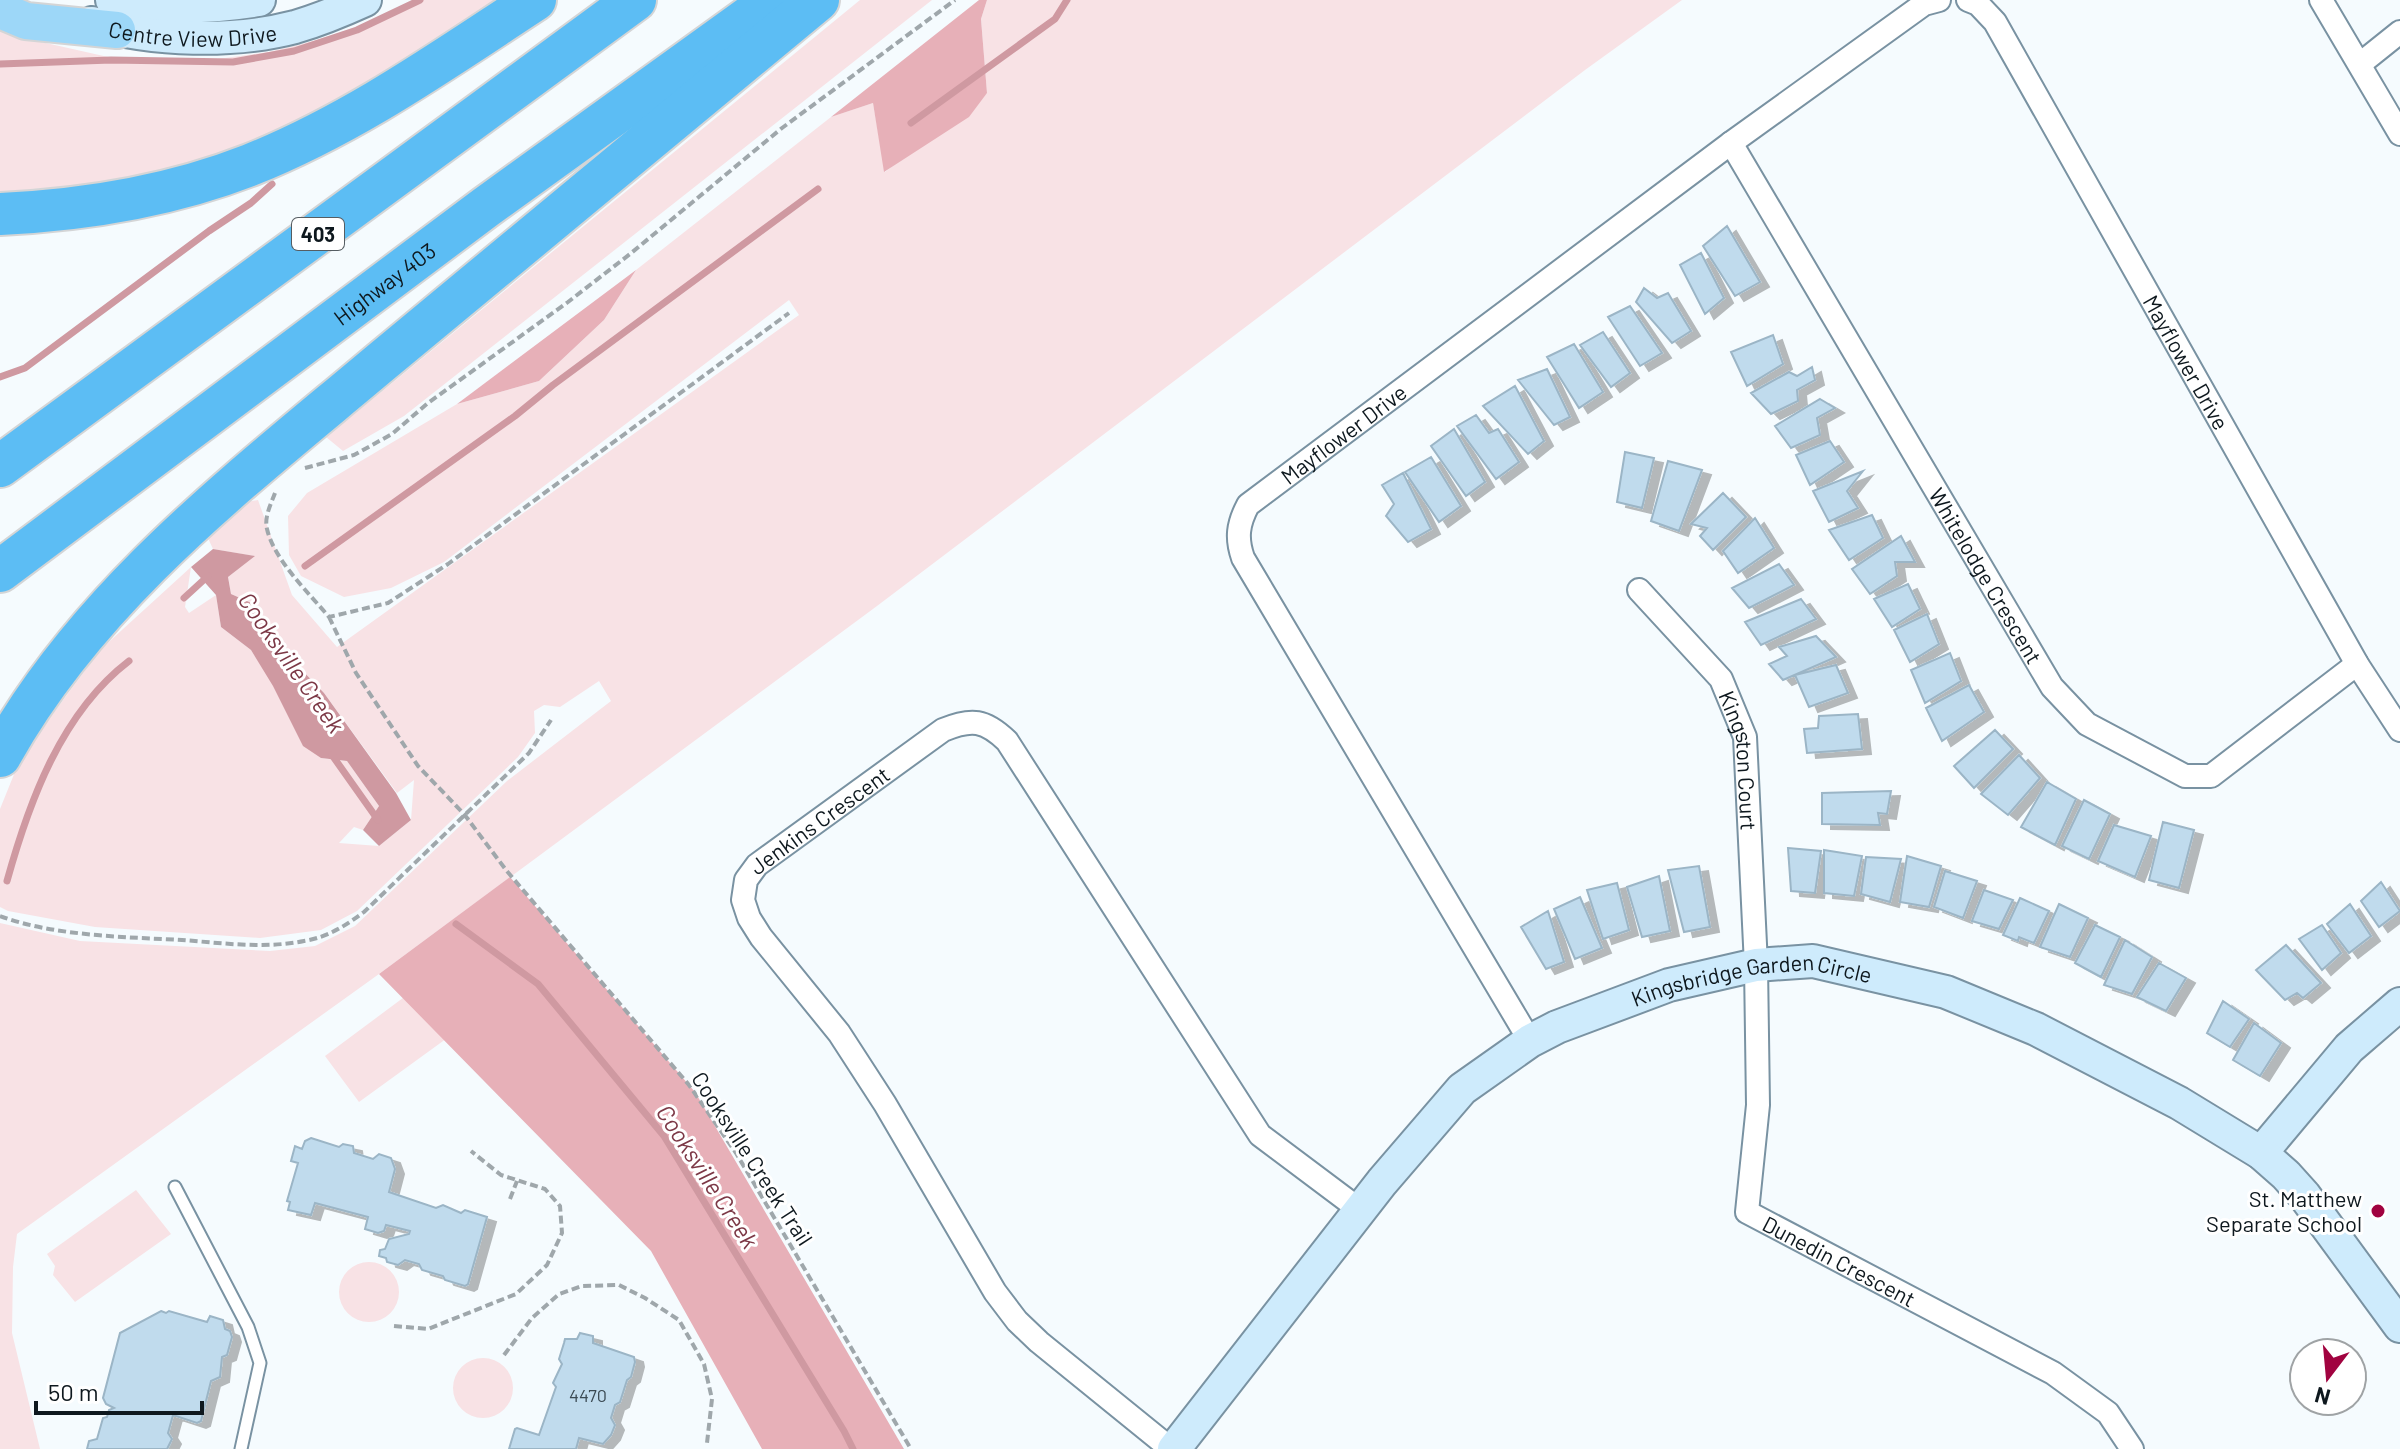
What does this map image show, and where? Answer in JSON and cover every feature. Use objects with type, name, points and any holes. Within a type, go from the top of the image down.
[{"type":"highway","points":[[0,214],[62,210],[133,199],[248,166],[377,101],[535,0]]},
{"type":"highway","name":"403","points":[[0,466],[635,0]]},
{"type":"highway","name":"Highway 403","points":[[0,571],[486,207],[773,0]]},
{"type":"highway","points":[[0,756],[36,699],[84,634],[173,542],[243,478],[818,0]]},
{"type":"main road","points":[[0,10],[26,21],[115,15]]},
{"type":"street","name":"Centre View Drive","points":[[21,0],[115,15],[192,37],[225,37],[296,27],[365,0]]},
{"type":"street","name":"Centre View Drive","points":[[115,15],[164,7],[212,7],[259,0]]},
{"type":"street","name":"Mayflower Drive","points":[[1530,1041],[1243,558],[1238,544],[1238,530],[1248,505],[1731,143],[1924,4],[1939,0]]},
{"type":"street","name":"Mayflower Drive","points":[[1968,0],[1978,4],[1995,22],[2357,664],[2400,730]]},
{"type":"street","points":[[2321,0],[2400,134]]},
{"type":"street","points":[[2360,64],[2400,32]]},
{"type":"street","name":"Whitelodge Crescent","points":[[1731,143],[2052,687],[2087,724],[2185,776],[2211,776],[2357,664]]},
{"type":"street","name":"Kingston Court","points":[[1639,590],[1721,679],[1745,737],[1756,965]]},
{"type":"street","name":"Jenkins Crescent","points":[[1173,1449],[1039,1342],[1017,1321],[995,1292],[885,1104],[839,1033],[749,918],[743,900],[746,880],[757,865],[943,730],[962,722],[993,728],[1007,741],[1260,1135],[1360,1210]]},
{"type":"street","name":"Kingsbridge Garden Circle","points":[[1173,1449],[1360,1210],[1462,1089],[1530,1041],[1557,1027],[1669,985],[1756,965],[1813,961],[1946,992],[2049,1035],[2179,1103],[2261,1153],[2304,1195],[2400,1326]]},
{"type":"street","name":"Dunedin Crescent","points":[[1756,965],[1758,1105],[1747,1212],[2053,1373],[2108,1413],[2132,1449]]},
{"type":"street","points":[[2261,1153],[2349,1048],[2400,1004]]},
{"type":"lane","points":[[175,1187],[248,1327],[260,1363],[241,1449]]},
{"type":"path","points":[[294,472],[354,455],[392,434],[428,403],[630,254],[782,128],[955,0]]},
{"type":"path","points":[[329,617],[388,603],[424,580],[789,313]]},
{"type":"path","name":"Cooksville Creek Trail","points":[[279,483],[267,512],[266,528],[277,554],[329,617],[356,673],[418,766],[464,814],[506,870],[689,1085],[744,1167],[911,1449]]},
{"type":"path","points":[[0,916],[60,930],[260,946],[305,941],[336,932],[364,912],[529,753],[551,720]]},
{"type":"path","points":[[394,1326],[428,1329],[516,1294],[547,1265],[562,1233],[560,1206],[545,1189],[501,1175],[471,1151]]},
{"type":"path","points":[[510,1199],[517,1181]]},
{"type":"path","points":[[504,1355],[532,1318],[559,1294],[582,1286],[619,1285],[679,1320],[704,1364],[712,1399],[707,1443]]},
{"type":"shaded area","points":[[415,0],[499,0],[362,89],[273,134],[181,167],[42,192],[0,193],[0,27],[37,41],[117,59],[188,63],[269,52],[345,33]]},
{"type":"shaded area","points":[[860,0],[932,0],[404,416],[343,451],[326,437]]},
{"type":"shaded area","points":[[979,0],[987,0],[981,19],[987,93],[969,117],[884,172],[873,103],[831,117]]},
{"type":"shaded area","points":[[987,0],[1682,0],[1585,70],[877,606],[379,974],[17,1234],[12,1333],[40,1449],[0,1449],[0,923],[80,941],[270,951],[315,946],[355,926],[507,781],[611,701],[599,681],[560,707],[544,705],[534,711],[535,733],[518,757],[357,911],[321,930],[260,938],[95,927],[0,907],[0,809],[21,757],[100,650],[191,567],[185,607],[189,613],[216,595],[221,627],[251,650],[321,758],[347,761],[379,806],[363,830],[354,827],[339,843],[379,846],[411,820],[414,780],[397,793],[324,693],[272,639],[258,606],[231,594],[228,577],[254,556],[213,549],[207,536],[247,502],[258,500],[292,595],[337,647],[799,315],[789,300],[444,562],[391,588],[344,597],[301,576],[289,555],[288,516],[307,493],[457,404],[539,381],[604,320],[636,270],[831,117],[873,103],[885,172],[987,93],[981,19]]},
{"type":"shaded area","points":[[636,270],[604,320],[539,381],[457,404]]},
{"type":"shaded area","points":[[510,877],[695,1092],[904,1449],[762,1449],[651,1251],[379,974]]},
{"type":"shaded area","points":[[415,989],[450,1036],[359,1102],[325,1056]]},
{"type":"shaded area","points":[[136,1190],[171,1234],[75,1302],[53,1275],[55,1266],[47,1254]]},
{"type":"shaded area","points":[[369,1262],[390,1271],[399,1292],[390,1313],[369,1322],[348,1313],[339,1292],[348,1271]]},
{"type":"shaded area","points":[[483,1358],[504,1367],[513,1388],[504,1409],[483,1418],[462,1409],[453,1388],[462,1367]]},
{"type":"water","points":[[213,549],[255,556],[228,577],[231,594],[258,606],[272,639],[324,693],[396,793],[411,820],[379,846],[363,830],[379,806],[347,761],[321,758],[303,746],[251,650],[221,627],[216,595],[191,567]]},
{"type":"building","points":[[1727,226],[1760,282],[1735,296],[1703,246]]},
{"type":"building","points":[[1701,253],[1724,298],[1705,314],[1680,265]]},
{"type":"building","points":[[1644,288],[1657,298],[1668,293],[1691,331],[1672,343],[1636,302]]},
{"type":"building","points":[[1630,306],[1662,353],[1640,366],[1608,317]]},
{"type":"building","points":[[1603,332],[1630,373],[1611,387],[1580,345]]},
{"type":"building","points":[[1773,335],[1783,364],[1747,386],[1731,352]]},
{"type":"building","points":[[1574,344],[1603,392],[1579,408],[1547,357]]},
{"type":"building","points":[[1812,367],[1815,380],[1797,390],[1798,401],[1771,414],[1751,393],[1789,372],[1797,376]]},
{"type":"building","points":[[1547,369],[1570,417],[1554,425],[1518,380]]},
{"type":"building","points":[[1515,386],[1544,441],[1528,454],[1483,406]]},
{"type":"building","points":[[1820,399],[1835,408],[1817,418],[1820,435],[1791,448],[1775,426]]},
{"type":"building","points":[[1476,415],[1489,433],[1498,429],[1519,462],[1496,479],[1457,426]]},
{"type":"building","points":[[1454,429],[1485,482],[1466,496],[1431,446]]},
{"type":"building","points":[[1830,441],[1844,462],[1810,485],[1796,455]]},
{"type":"building","points":[[1625,452],[1654,458],[1642,508],[1617,502]]},
{"type":"building","points":[[1431,457],[1461,506],[1439,522],[1405,472]]},
{"type":"building","points":[[1668,461],[1702,470],[1679,531],[1651,521]]},
{"type":"building","points":[[1863,471],[1847,491],[1858,508],[1829,522],[1813,491]]},
{"type":"building","points":[[1403,473],[1431,529],[1408,542],[1386,516],[1394,504],[1382,485]]},
{"type":"building","points":[[1723,493],[1746,517],[1713,550],[1700,536],[1707,528],[1691,524]]},
{"type":"building","points":[[1872,515],[1883,538],[1849,560],[1829,530]]},
{"type":"building","points":[[1755,518],[1774,548],[1738,573],[1723,551]]},
{"type":"building","points":[[1901,536],[1915,562],[1895,562],[1897,576],[1870,594],[1852,569]]},
{"type":"building","points":[[1779,564],[1794,585],[1749,608],[1732,588]]},
{"type":"building","points":[[1908,584],[1920,609],[1892,627],[1874,599]]},
{"type":"building","points":[[1801,599],[1816,619],[1761,645],[1745,622]]},
{"type":"building","points":[[1927,614],[1939,644],[1910,662],[1894,630]]},
{"type":"building","points":[[1816,636],[1836,657],[1783,680],[1769,664],[1787,656],[1779,647]]},
{"type":"building","points":[[1950,653],[1961,681],[1925,703],[1911,670]]},
{"type":"building","points":[[1836,665],[1848,693],[1809,707],[1795,675]]},
{"type":"building","points":[[1969,685],[1984,712],[1942,741],[1926,708]]},
{"type":"building","points":[[1858,714],[1862,749],[1807,753],[1804,729],[1818,728],[1819,716]]},
{"type":"building","points":[[1995,730],[2013,749],[1974,788],[1954,766]]},
{"type":"building","points":[[2019,755],[2040,778],[2008,815],[1981,794]]},
{"type":"building","points":[[2047,782],[2076,799],[2055,845],[2021,827]]},
{"type":"building","points":[[1891,791],[1887,814],[1878,813],[1880,825],[1822,824],[1822,793]]},
{"type":"building","points":[[2084,800],[2110,814],[2089,859],[2062,846]]},
{"type":"building","points":[[2163,822],[2194,830],[2179,888],[2149,880]]},
{"type":"building","points":[[2114,825],[2151,836],[2135,877],[2098,861]]},
{"type":"building","points":[[1788,848],[1821,851],[1815,893],[1791,891]]},
{"type":"building","points":[[1824,850],[1862,856],[1854,896],[1824,893]]},
{"type":"building","points":[[1907,856],[1941,866],[1929,907],[1900,902]]},
{"type":"building","points":[[1866,857],[1901,859],[1890,902],[1861,894]]},
{"type":"building","points":[[1699,866],[1710,927],[1684,932],[1668,870]]},
{"type":"building","points":[[1945,871],[1977,881],[1963,918],[1934,907]]},
{"type":"building","points":[[1659,876],[1670,931],[1642,937],[1627,887]]},
{"type":"building","points":[[2381,882],[2400,911],[2379,927],[2361,901]]},
{"type":"building","points":[[1617,883],[1629,930],[1603,939],[1587,890]]},
{"type":"building","points":[[1984,890],[2013,900],[1999,929],[1972,921]]},
{"type":"building","points":[[1580,897],[1602,948],[1575,959],[1554,909]]},
{"type":"building","points":[[2020,898],[2049,911],[2034,943],[2003,935]]},
{"type":"building","points":[[2059,904],[2088,918],[2070,957],[2040,947]]},
{"type":"building","points":[[2350,904],[2371,936],[2349,953],[2327,924]]},
{"type":"building","points":[[1548,911],[1564,962],[1546,969],[1521,927]]},
{"type":"building","points":[[2095,925],[2120,937],[2101,977],[2075,963]]},
{"type":"building","points":[[2322,925],[2341,953],[2322,970],[2299,939]]},
{"type":"building","points":[[2125,940],[2152,957],[2132,994],[2104,985]]},
{"type":"building","points":[[2286,945],[2321,983],[2303,998],[2297,993],[2285,1000],[2256,970]]},
{"type":"building","points":[[2159,963],[2186,978],[2166,1011],[2137,997]]},
{"type":"building","points":[[2223,1001],[2249,1019],[2230,1047],[2207,1033]]},
{"type":"building","points":[[2254,1023],[2281,1043],[2260,1076],[2233,1060]]},
{"type":"building","points":[[311,1138],[339,1147],[343,1144],[353,1146],[354,1153],[373,1159],[379,1154],[391,1158],[395,1169],[389,1192],[436,1208],[443,1205],[461,1213],[465,1210],[487,1217],[468,1284],[465,1286],[445,1280],[443,1276],[422,1270],[419,1264],[405,1260],[398,1265],[379,1256],[389,1239],[409,1234],[410,1231],[386,1225],[384,1231],[378,1233],[365,1229],[368,1217],[315,1203],[311,1215],[288,1210],[290,1202],[287,1201],[298,1163],[291,1161],[295,1146],[302,1149],[305,1141]]},
{"type":"building","points":[[161,1311],[207,1322],[210,1316],[223,1320],[225,1329],[230,1331],[232,1337],[227,1355],[222,1357],[220,1377],[211,1381],[201,1421],[197,1423],[173,1415],[168,1433],[172,1439],[167,1449],[87,1449],[89,1441],[97,1439],[103,1418],[114,1408],[106,1404],[103,1398],[120,1333]]},
{"type":"building","points":[[580,1333],[593,1336],[593,1343],[634,1357],[631,1377],[611,1418],[615,1425],[611,1435],[603,1444],[579,1438],[576,1449],[509,1449],[517,1428],[539,1435],[556,1387],[553,1383],[562,1364],[559,1359],[565,1339],[577,1339]]},
{"type":"waterway","points":[[0,64],[111,60],[233,62],[294,51],[357,30],[420,0]]},
{"type":"waterway","points":[[911,123],[1055,19],[1067,0]]},
{"type":"waterway","points":[[0,377],[25,368],[251,203],[272,184]]},
{"type":"waterway","points":[[305,566],[515,416],[818,189]]},
{"type":"waterway","points":[[184,598],[208,576]]},
{"type":"waterway","points":[[7,881],[37,790],[66,733],[84,706],[129,661]]},
{"type":"waterway","name":"Cooksville Creek","points":[[332,755],[378,820]]},
{"type":"waterway","name":"Cooksville Creek","points":[[456,924],[538,984],[664,1136],[853,1449]]},
{"type":"place","name":"St. Matthew Separate School","points":[[2378,1211]]}]
